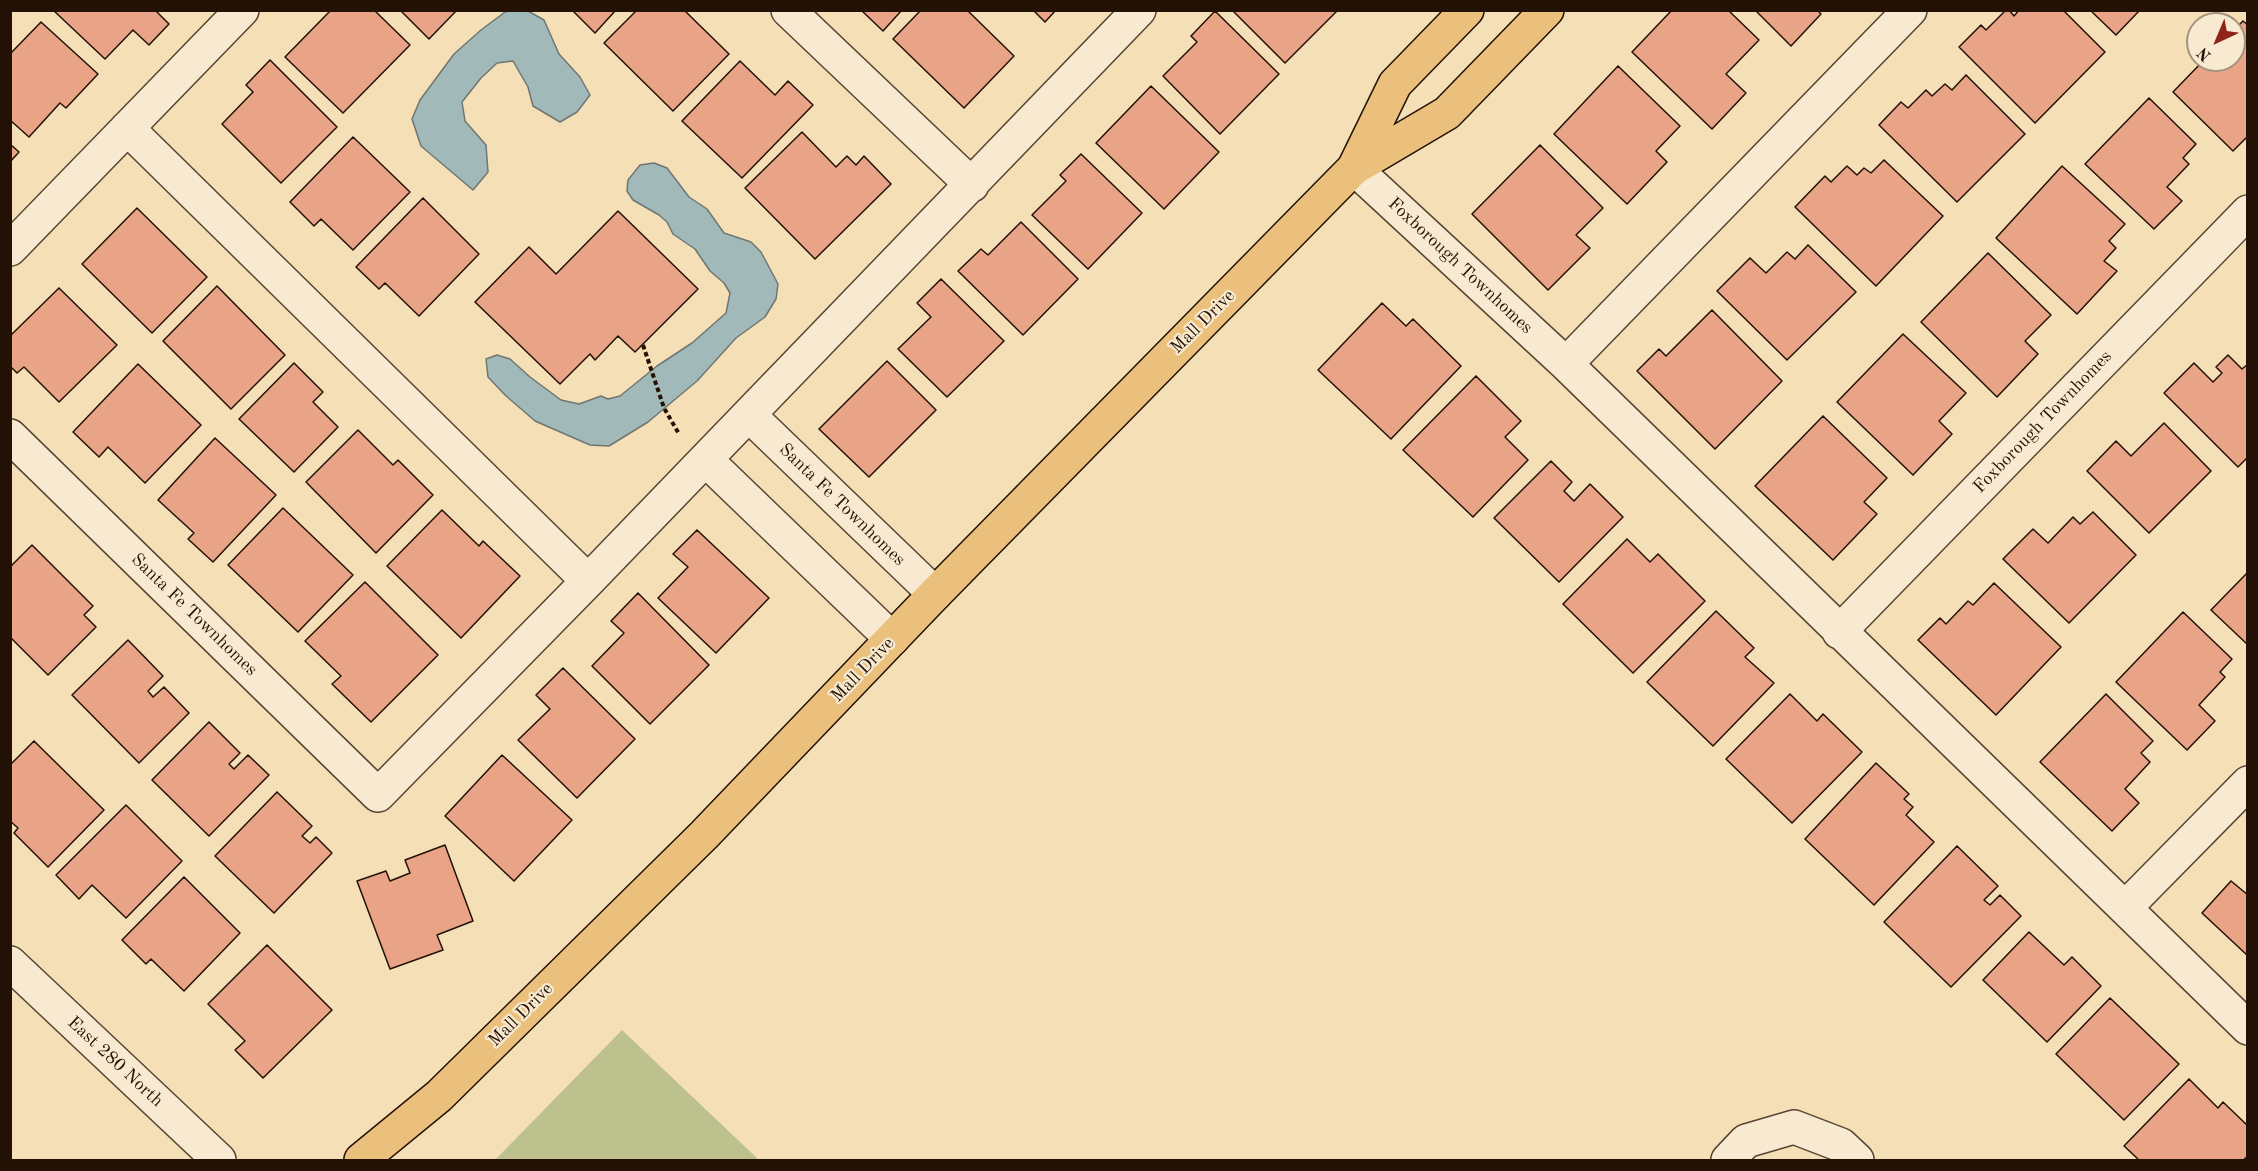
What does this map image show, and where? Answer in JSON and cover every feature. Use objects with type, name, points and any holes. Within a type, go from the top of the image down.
[{"type":"main road","name":"Mall Drive","points":[[1354,168],[1395,84],[1467,10]]},
{"type":"main road","name":"Mall Drive","points":[[361,1161],[439,1096],[704,835],[935,594],[1354,168],[1447,113],[1547,10]]},
{"type":"street","points":[[10,249],[242,10]]},
{"type":"street","points":[[788,10],[972,185]]},
{"type":"street","points":[[127,128],[588,581],[1139,10]]},
{"type":"street","points":[[1566,364],[1910,10]]},
{"type":"street","name":"Foxborough Townhomes","points":[[1354,168],[1566,364],[2247,1028]]},
{"type":"street","name":"Foxborough Townhomes","points":[[1839,632],[2247,212]]},
{"type":"street","name":"Santa Fe Townhomes","points":[[749,415],[935,594]]},
{"type":"street","name":"Santa Fe Townhomes","points":[[10,436],[378,795],[588,581]]},
{"type":"street","points":[[706,459],[892,639]]},
{"type":"street","points":[[2125,908],[2247,783]]},
{"type":"street","name":"East 280 North","points":[[10,963],[219,1161]]},
{"type":"street","points":[[1728,1161],[1746,1141],[1794,1127],[1840,1145],[1857,1161]]},
{"type":"path","points":[[643,345],[664,408],[681,437]]},
{"type":"green space","points":[[622,1030],[759,1160],[495,1160]]},
{"type":"water","points":[[528,11],[544,20],[559,54],[580,77],[590,95],[577,112],[560,122],[533,106],[528,87],[513,61],[497,63],[481,78],[462,102],[465,121],[486,145],[488,172],[473,190],[421,146],[412,119],[420,100],[454,54],[481,30],[505,12]]},
{"type":"water","points":[[654,163],[667,168],[689,197],[707,209],[724,233],[751,242],[761,252],[778,284],[776,299],[765,317],[736,338],[697,381],[648,422],[609,446],[590,445],[535,421],[488,377],[486,359],[497,355],[510,359],[561,400],[579,404],[601,396],[608,399],[620,396],[657,366],[692,343],[726,313],[730,293],[724,283],[710,271],[695,249],[673,234],[667,222],[633,200],[627,191],[628,180],[640,165]]},
{"type":"building","points":[[53,10],[155,10],[169,24],[149,45],[133,30],[105,59]]},
{"type":"building","points":[[331,10],[374,10],[410,45],[343,113],[285,57]]},
{"type":"building","points":[[400,10],[457,10],[429,39]]},
{"type":"building","points":[[572,10],[616,10],[595,33]]},
{"type":"building","points":[[637,10],[684,10],[729,54],[673,111],[604,43]]},
{"type":"building","points":[[861,10],[902,10],[883,31]]},
{"type":"building","points":[[921,10],[967,10],[1014,56],[964,108],[893,39]]},
{"type":"building","points":[[1033,10],[1056,10],[1045,22]]},
{"type":"building","points":[[1232,10],[1338,10],[1285,63]]},
{"type":"building","points":[[1672,10],[1728,10],[1759,40],[1726,74],[1746,93],[1712,129],[1632,52]]},
{"type":"building","points":[[1755,10],[1817,10],[1821,14],[1791,46]]},
{"type":"building","points":[[2006,10],[2014,16],[2019,10],[2063,10],[2105,52],[2035,123],[1959,47],[1981,25],[1986,30]]},
{"type":"building","points":[[2090,10],[2140,10],[2116,35]]},
{"type":"building","points":[[1215,11],[1279,74],[1220,134],[1163,76],[1197,42],[1191,36]]},
{"type":"building","points":[[41,22],[98,74],[66,108],[60,103],[29,137],[10,120],[10,54]]},
{"type":"building","points":[[2246,23],[2248,25],[2248,136],[2233,151],[2173,92],[2192,72],[2246,72]]},
{"type":"building","points":[[270,60],[337,127],[281,183],[222,124],[253,92],[246,85]]},
{"type":"building","points":[[740,61],[775,95],[788,81],[813,105],[742,178],[682,121]]},
{"type":"building","points":[[1618,66],[1680,126],[1656,151],[1667,162],[1627,204],[1554,134]]},
{"type":"building","points":[[1966,75],[2025,134],[1957,202],[1879,125],[1901,102],[1908,108],[1926,90],[1932,96],[1945,84],[1952,90]]},
{"type":"building","points":[[1151,86],[1219,152],[1164,209],[1096,143]]},
{"type":"building","points":[[2149,98],[2196,144],[2183,158],[2189,164],[2167,187],[2182,201],[2154,229],[2085,164]]},
{"type":"building","points":[[802,132],[836,167],[847,156],[856,165],[864,156],[891,184],[815,259],[745,188]]},
{"type":"building","points":[[353,137],[410,192],[353,250],[321,219],[314,226],[290,202]]},
{"type":"building","points":[[10,144],[19,152],[10,162]]},
{"type":"building","points":[[1540,145],[1603,208],[1576,235],[1590,248],[1548,290],[1472,214]]},
{"type":"building","points":[[1081,154],[1142,213],[1088,269],[1032,215],[1066,181],[1060,175]]},
{"type":"building","points":[[1884,160],[1943,216],[1876,286],[1795,207],[1825,176],[1831,182],[1847,166],[1857,175],[1864,168],[1871,173]]},
{"type":"building","points":[[2062,166],[2125,224],[2109,241],[2116,248],[2104,261],[2117,271],[2077,314],[1996,238]]},
{"type":"building","points":[[423,198],[479,254],[419,316],[385,283],[379,289],[356,267]]},
{"type":"building","points":[[137,208],[207,277],[152,333],[82,264]]},
{"type":"building","points":[[618,211],[698,289],[635,352],[618,336],[595,360],[590,354],[560,384],[475,302],[529,247],[556,274]]},
{"type":"building","points":[[1021,222],[1078,279],[1023,335],[958,271],[981,249],[988,255]]},
{"type":"building","points":[[1808,245],[1856,292],[1787,360],[1717,291],[1750,258],[1766,273],[1787,252],[1795,259]]},
{"type":"building","points":[[1988,253],[2051,315],[2025,341],[2038,354],[1997,397],[1921,322]]},
{"type":"building","points":[[941,279],[1004,341],[947,397],[898,349],[931,317],[917,303]]},
{"type":"building","points":[[217,286],[285,355],[231,409],[163,341]]},
{"type":"building","points":[[59,288],[117,345],[59,402],[24,367],[17,373],[10,366],[10,336]]},
{"type":"building","points":[[1382,303],[1406,326],[1413,319],[1461,366],[1391,439],[1318,370]]},
{"type":"building","points":[[1712,310],[1782,381],[1715,449],[1637,371],[1659,349],[1666,356]]},
{"type":"building","points":[[1903,334],[1966,393],[1939,421],[1952,434],[1913,475],[1837,402]]},
{"type":"building","points":[[2228,355],[2242,369],[2248,364],[2248,457],[2238,467],[2164,393],[2194,363],[2213,382],[2222,373],[2216,367]]},
{"type":"building","points":[[887,361],[936,410],[869,477],[819,429]]},
{"type":"building","points":[[294,363],[323,392],[313,402],[338,427],[294,472],[239,419]]},
{"type":"building","points":[[138,364],[201,425],[145,483],[108,447],[99,457],[73,432]]},
{"type":"building","points":[[1476,376],[1521,421],[1505,437],[1528,460],[1473,517],[1403,450]]},
{"type":"building","points":[[1823,416],[1887,478],[1864,502],[1877,514],[1833,560],[1755,486]]},
{"type":"building","points":[[2164,423],[2211,471],[2149,533],[2087,471],[2116,441],[2131,456]]},
{"type":"building","points":[[358,430],[393,465],[398,460],[433,495],[376,553],[306,482]]},
{"type":"building","points":[[215,438],[276,495],[213,562],[188,539],[194,533],[158,500]]},
{"type":"building","points":[[1551,461],[1572,482],[1564,491],[1574,501],[1590,484],[1623,517],[1559,582],[1494,518]]},
{"type":"building","points":[[283,508],[353,575],[298,632],[228,565]]},
{"type":"building","points":[[442,510],[479,546],[483,541],[520,576],[461,638],[387,566]]},
{"type":"building","points":[[2093,512],[2136,555],[2069,623],[2003,559],[2033,529],[2048,543],[2073,517],[2080,524]]},
{"type":"building","points":[[697,530],[769,598],[716,653],[658,598],[688,567],[673,554]]},
{"type":"building","points":[[1627,539],[1650,562],[1658,554],[1705,601],[1633,673],[1563,604]]},
{"type":"building","points":[[32,545],[93,606],[84,615],[96,627],[48,675],[10,637],[10,567]]},
{"type":"building","points":[[2248,572],[2248,645],[2211,610]]},
{"type":"building","points":[[365,582],[438,655],[371,722],[332,684],[341,676],[305,641]]},
{"type":"building","points":[[1994,583],[2061,647],[1996,715],[1918,640],[1940,618],[1946,624],[1968,601],[1973,605]]},
{"type":"building","points":[[638,593],[709,665],[650,724],[592,666],[624,633],[611,621]]},
{"type":"building","points":[[1716,611],[1754,648],[1745,657],[1774,683],[1713,746],[1647,682]]},
{"type":"building","points":[[2183,612],[2232,659],[2220,672],[2225,677],[2199,705],[2215,721],[2187,750],[2116,682]]},
{"type":"building","points":[[128,640],[163,676],[148,691],[153,697],[164,687],[189,713],[139,763],[72,695]]},
{"type":"building","points":[[563,668],[635,739],[577,798],[518,740],[550,709],[536,695]]},
{"type":"building","points":[[1790,694],[1817,721],[1823,714],[1862,752],[1792,823],[1726,759]]},
{"type":"building","points":[[2106,694],[2153,741],[2141,753],[2150,762],[2125,789],[2139,803],[2112,831],[2040,762]]},
{"type":"building","points":[[209,722],[240,753],[229,764],[234,769],[248,755],[269,775],[209,836],[152,780]]},
{"type":"building","points":[[34,741],[104,810],[48,867],[14,833],[18,828],[10,821],[10,765]]},
{"type":"building","points":[[502,755],[572,820],[514,881],[445,816]]},
{"type":"building","points":[[1876,763],[1909,794],[1904,799],[1913,807],[1906,815],[1934,842],[1874,905],[1805,839]]},
{"type":"building","points":[[277,792],[312,826],[302,836],[310,843],[316,837],[332,853],[274,913],[215,856]]},
{"type":"building","points":[[126,805],[182,861],[126,918],[92,885],[79,899],[56,875]]},
{"type":"building","points":[[445,845],[473,921],[437,935],[443,950],[390,969],[357,881],[386,871],[390,881],[410,873],[405,860]]},
{"type":"building","points":[[1957,846],[1998,886],[1984,900],[1990,905],[2000,895],[2021,916],[1951,987],[1884,922]]},
{"type":"building","points":[[184,877],[240,933],[184,991],[151,959],[146,964],[122,940]]},
{"type":"building","points":[[2231,881],[2248,895],[2248,956],[2202,913]]},
{"type":"building","points":[[2029,932],[2064,965],[2072,957],[2101,986],[2047,1042],[1983,980]]},
{"type":"building","points":[[267,945],[332,1010],[263,1078],[235,1050],[245,1041],[208,1004]]},
{"type":"building","points":[[2110,998],[2179,1064],[2124,1120],[2056,1054]]},
{"type":"building","points":[[2189,1079],[2218,1108],[2223,1102],[2248,1126],[2248,1156],[2243,1160],[2139,1160],[2124,1146]]}]
